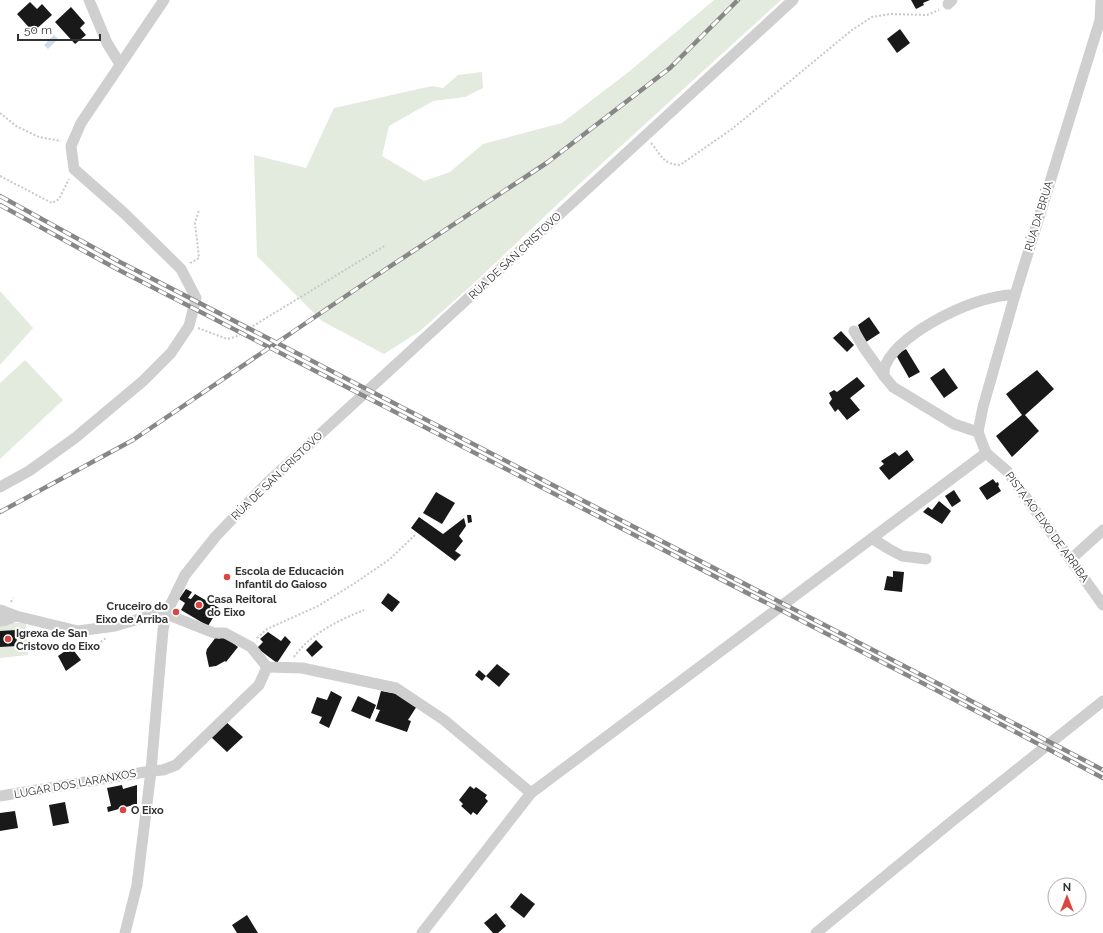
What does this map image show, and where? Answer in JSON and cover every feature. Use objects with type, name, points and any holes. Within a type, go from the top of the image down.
[{"type":"street","points":[[90,0],[107,43],[120,64]]},
{"type":"street","points":[[0,487],[29,471],[75,438],[143,381],[171,353],[189,326],[196,298],[181,269],[124,213],[74,169],[71,146],[81,123],[164,0]]},
{"type":"street","name":"RÚA DE SAN CRISTOVO","points":[[125,933],[137,886],[151,771],[166,614],[186,575],[216,536],[268,482],[793,0]]},
{"type":"street","name":"RÚA DA BRÚA","points":[[978,432],[983,407],[1015,295],[1100,20],[1101,0]]},
{"type":"street","points":[[884,376],[886,364],[897,349],[915,332],[950,313],[1005,295],[1015,295]]},
{"type":"street","points":[[854,331],[864,348],[893,387],[954,424],[978,432]]},
{"type":"street","name":"PISTA AO EIXO DE ARRIBA","points":[[978,432],[986,453],[1007,471],[1103,605]]},
{"type":"street","points":[[422,933],[531,793],[986,453]]},
{"type":"street","points":[[1071,559],[1103,530]]},
{"type":"street","points":[[873,538],[888,549],[902,556],[926,559]]},
{"type":"street","points":[[0,610],[16,616],[78,630],[115,626],[156,614],[166,614],[214,633],[225,633],[251,647],[267,667],[302,668],[396,688],[444,720],[531,793]]},
{"type":"street","points":[[0,621],[16,616]]},
{"type":"street","name":"LUGAR DOS LARANXOS","points":[[0,796],[164,770],[176,765],[259,685],[267,667]]},
{"type":"street","points":[[816,933],[956,818],[1103,701]]},
{"type":"path","points":[[645,137],[665,160],[671,164],[680,165],[732,129],[852,30],[872,17],[890,14],[927,15],[940,10],[950,2]]},
{"type":"path","points":[[0,113],[16,126],[39,137],[71,146]]},
{"type":"path","points":[[0,176],[52,203],[59,199],[74,169]]},
{"type":"path","points":[[181,269],[199,258],[195,223],[199,210]]},
{"type":"path","points":[[189,326],[202,329],[227,339],[235,337],[386,245]]},
{"type":"path","points":[[251,647],[260,635],[267,629],[318,606],[356,583],[390,559],[415,535]]},
{"type":"path","points":[[288,667],[299,650],[323,631],[342,619],[364,610]]},
{"type":"shaded area","points":[[714,0],[781,0],[563,199],[472,285],[420,331],[384,354],[322,321],[257,256],[254,155],[306,168],[334,108],[432,86],[443,88],[458,75],[482,72],[483,88],[465,97],[433,101],[389,126],[382,156],[424,181],[450,172],[483,144],[562,123],[631,70]]},
{"type":"shaded area","points":[[0,291],[33,328],[0,365]]},
{"type":"shaded area","points":[[25,360],[63,400],[0,459],[0,383]]},
{"type":"shaded area","points":[[26,622],[28,655],[0,658],[0,624]]},
{"type":"water","points":[[54,35],[58,39],[48,49],[44,45]]},
{"type":"building","points":[[911,0],[930,0],[923,3],[924,5],[916,9]]},
{"type":"building","points":[[30,2],[37,9],[42,4],[52,15],[33,32],[17,14]]},
{"type":"building","points":[[71,7],[85,23],[80,28],[86,35],[75,44],[55,22]]},
{"type":"building","points":[[900,29],[910,43],[897,53],[887,39]]},
{"type":"building","points":[[869,317],[880,333],[866,342],[858,325]]},
{"type":"building","points":[[841,331],[854,345],[847,352],[833,338]]},
{"type":"building","points":[[906,349],[920,372],[909,378],[896,355]]},
{"type":"building","points":[[944,368],[958,388],[944,398],[930,378]]},
{"type":"building","points":[[1037,370],[1054,389],[1025,415],[1039,431],[1012,457],[996,436],[1022,415],[1006,394]]},
{"type":"building","points":[[857,377],[865,386],[850,398],[860,410],[847,420],[838,409],[835,412],[829,403],[832,399],[829,393],[834,390],[837,392]]},
{"type":"building","points":[[907,450],[914,460],[889,480],[879,468],[884,464],[881,461],[895,452],[899,456]]},
{"type":"building","points":[[993,479],[996,483],[998,482],[998,486],[1001,491],[987,500],[979,488]]},
{"type":"building","points":[[954,490],[961,501],[952,507],[945,496]]},
{"type":"building","points":[[436,492],[455,503],[442,524],[423,513]]},
{"type":"building","points":[[939,501],[951,511],[942,524],[923,512],[928,507],[932,510]]},
{"type":"building","points":[[467,515],[471,515],[472,522],[468,523]]},
{"type":"building","points":[[419,517],[443,534],[464,518],[466,526],[459,536],[463,541],[455,551],[461,555],[455,561],[411,528]]},
{"type":"building","points":[[893,571],[904,572],[902,592],[884,590],[887,576],[893,577]]},
{"type":"building","name":"Casa Reitoral do Eixo","points":[[186,589],[192,592],[188,598],[191,599],[195,594],[219,608],[208,626],[181,610],[185,603],[179,599]]},
{"type":"building","points":[[388,593],[400,602],[392,612],[381,603]]},
{"type":"building","name":"Igrexa de San Cristovo do Eixo","points":[[16,630],[17,646],[0,647],[0,631]]},
{"type":"building","points":[[268,632],[281,641],[285,636],[291,642],[277,663],[257,648],[263,642],[260,639]]},
{"type":"building","points":[[216,637],[219,639],[221,637],[229,640],[238,647],[226,662],[225,661],[216,666],[209,667],[206,653],[207,649]]},
{"type":"building","points":[[316,640],[323,647],[312,657],[306,650]]},
{"type":"building","points":[[71,647],[81,660],[66,671],[58,656]]},
{"type":"building","points":[[497,664],[510,674],[499,687],[486,676]]},
{"type":"building","points":[[479,670],[486,676],[482,681],[475,675]]},
{"type":"building","points":[[331,691],[342,697],[329,728],[319,723],[322,717],[311,713],[317,697],[327,700]]},
{"type":"building","points":[[381,691],[397,694],[417,706],[408,720],[411,721],[407,732],[375,721],[380,710],[376,709]]},
{"type":"building","points":[[358,696],[376,705],[370,719],[351,711]]},
{"type":"building","points":[[225,721],[243,737],[227,752],[210,736]]},
{"type":"building","points":[[122,785],[123,789],[137,785],[137,804],[108,812],[107,807],[111,806],[107,788]]},
{"type":"building","points":[[470,786],[474,789],[476,787],[487,795],[485,798],[488,801],[477,815],[473,812],[471,815],[461,806],[463,804],[459,800]]},
{"type":"building","points":[[65,802],[69,823],[53,826],[49,805]]},
{"type":"building","points":[[15,811],[18,828],[0,831],[0,813]]},
{"type":"building","points":[[521,893],[535,904],[524,918],[510,907]]},
{"type":"building","points":[[496,913],[506,926],[498,933],[493,933],[484,923]]},
{"type":"building","points":[[247,915],[258,933],[237,933],[232,925]]},
{"type":"railway","points":[[0,512],[133,440],[371,279],[548,162],[670,68],[738,0]]},
{"type":"railway","points":[[0,196],[118,261],[1103,770]]},
{"type":"railway","points":[[0,205],[115,268],[934,689],[1103,778]]},
{"type":"place","name":"Escola de Educación Infantil do Gaioso","points":[[227,577]]},
{"type":"place","name":"Casa Reitoral do Eixo","points":[[199,605]]},
{"type":"place","name":"Cruceiro do Eixo de Arriba","points":[[176,612]]},
{"type":"place","name":"Igrexa de San Cristovo do Eixo","points":[[8,639]]},
{"type":"place","name":"O Eixo","points":[[123,810]]}]
